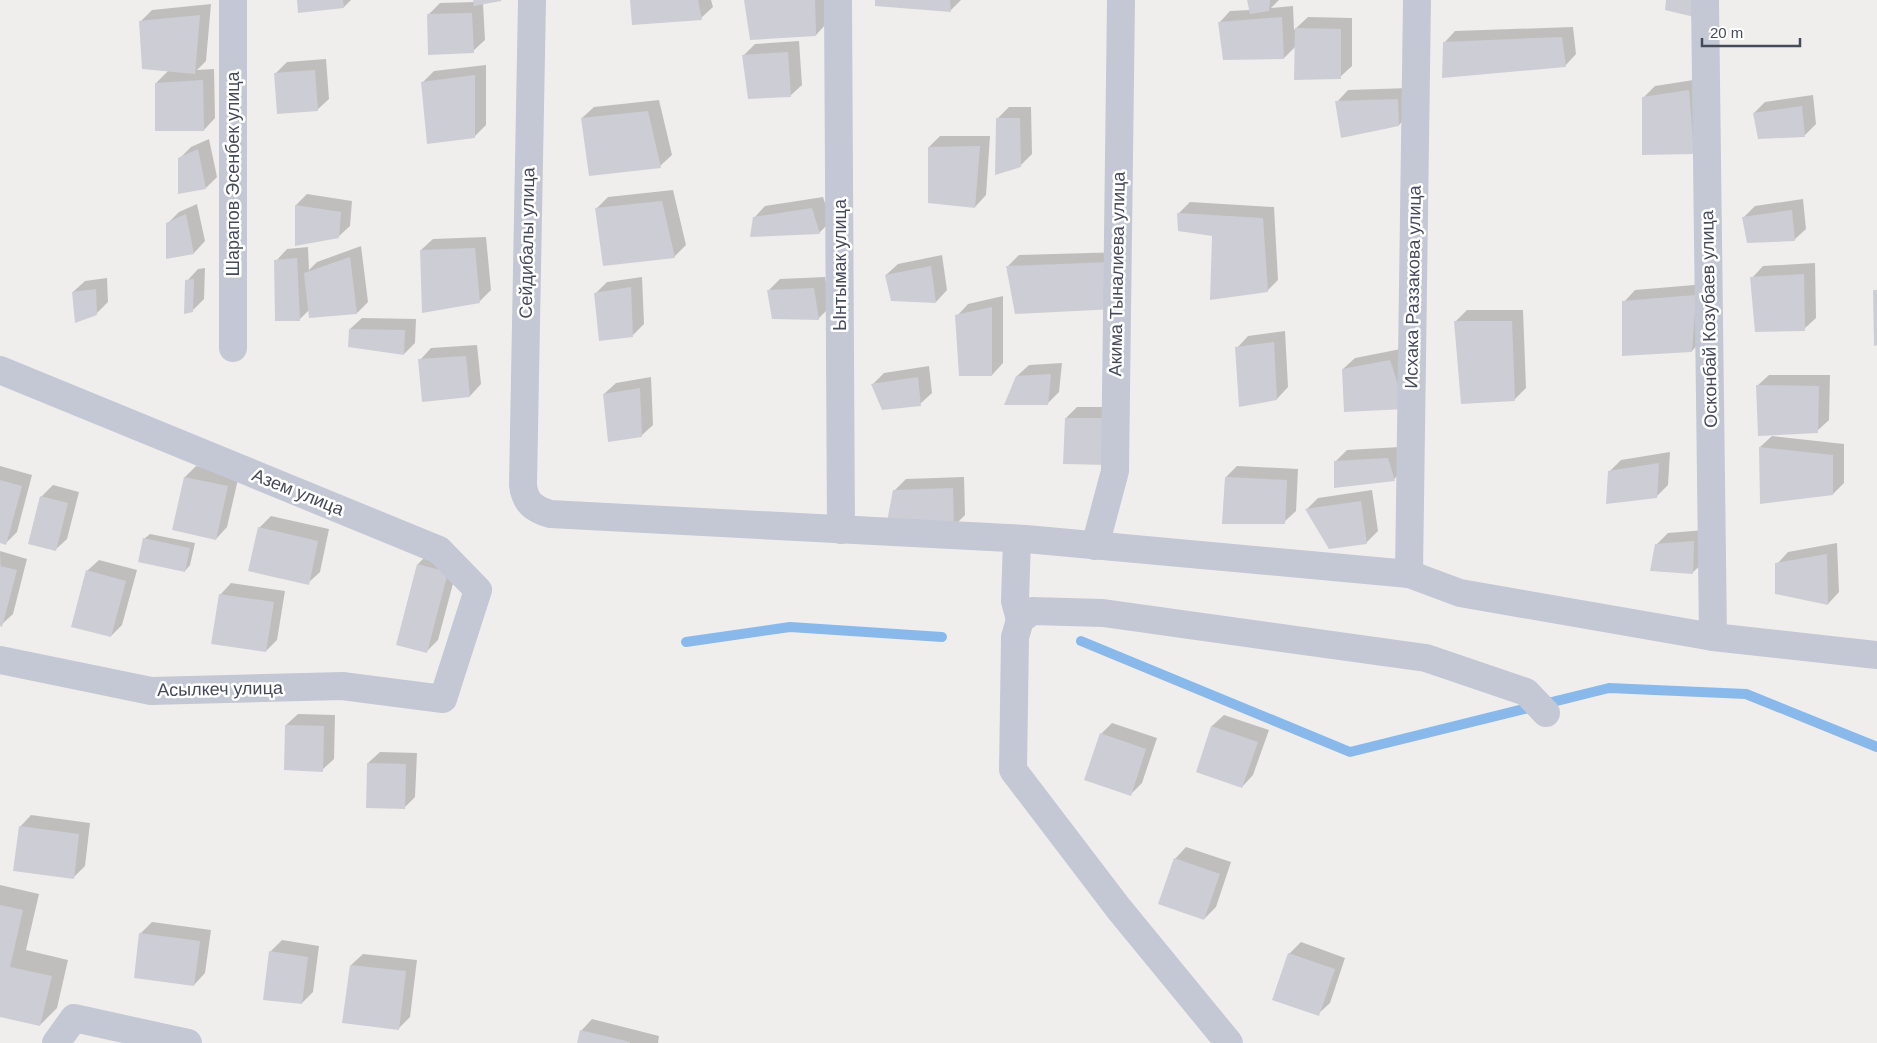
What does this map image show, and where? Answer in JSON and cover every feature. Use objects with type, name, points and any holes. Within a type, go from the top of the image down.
[{"type":"street","name":"Шарапов Эсенбек улица","points":[[233,348],[234,0]]},
{"type":"street","name":"Сейдибалы улица","points":[[532,0],[524,496],[532,506],[550,514],[841,530]]},
{"type":"street","name":"Ынтымак улица","points":[[838,0],[841,530]]},
{"type":"street","name":"Акима Тыналиева улица","points":[[1095,546],[1115,471],[1121,0]]},
{"type":"street","name":"Исхака Раззакова улица","points":[[1410,574],[1417,0]]},
{"type":"street","name":"Осконбай Козубаев улица","points":[[1705,0],[1713,638]]},
{"type":"street","name":"Азем улица","points":[[0,370],[439,550],[478,590],[443,699]]},
{"type":"street","points":[[841,530],[1017,539],[1410,574],[1460,592],[1713,638],[1877,655]]},
{"type":"street","points":[[1017,539],[1015,601],[1020,620],[1015,637],[1013,770],[1119,909],[1229,1043]]},
{"type":"street","points":[[1020,620],[1032,611],[1103,614],[1426,658],[1526,692],[1546,713]]},
{"type":"street","name":"Асылкеч улица","points":[[0,660],[151,691],[342,686],[443,699]]},
{"type":"street","points":[[56,1043],[74,1018],[188,1043]]},
{"type":"building","points":[[297,0],[343,0],[344,8],[298,13]]},
{"type":"building","points":[[473,0],[501,0],[501,1],[474,6]]},
{"type":"building","points":[[630,0],[698,0],[702,20],[632,25]]},
{"type":"building","points":[[744,0],[815,0],[816,36],[750,40]]},
{"type":"building","points":[[875,0],[950,0],[951,12],[875,6]]},
{"type":"building","points":[[1247,0],[1270,0],[1269,11],[1250,14]]},
{"type":"building","points":[[1666,0],[1693,0],[1694,17],[1665,10]]},
{"type":"building","points":[[472,13],[474,53],[428,55],[427,14]]},
{"type":"building","points":[[200,15],[195,74],[142,69],[139,21]]},
{"type":"building","points":[[1282,17],[1284,59],[1223,60],[1218,22]]},
{"type":"building","points":[[1295,28],[1341,29],[1341,79],[1294,80]]},
{"type":"building","points":[[1562,37],[1566,67],[1442,78],[1443,42]]},
{"type":"building","points":[[788,52],[791,97],[748,99],[742,55]]},
{"type":"building","points":[[315,70],[318,111],[277,114],[274,73]]},
{"type":"building","points":[[475,75],[475,138],[427,144],[421,82]]},
{"type":"building","points":[[203,80],[204,131],[155,131],[155,83]]},
{"type":"building","points":[[1689,90],[1694,154],[1642,155],[1642,97]]},
{"type":"building","points":[[1398,99],[1399,126],[1341,138],[1335,101]]},
{"type":"building","points":[[1802,106],[1805,137],[1758,139],[1753,113]]},
{"type":"building","points":[[648,111],[661,168],[589,176],[581,118]]},
{"type":"building","points":[[996,118],[1020,118],[1021,167],[995,175]]},
{"type":"building","points":[[980,146],[975,208],[928,203],[928,147]]},
{"type":"building","points":[[198,149],[206,189],[178,194],[178,158]]},
{"type":"building","points":[[662,201],[675,258],[603,266],[595,208]]},
{"type":"building","points":[[295,205],[341,212],[339,238],[295,246]]},
{"type":"building","points":[[812,208],[820,234],[750,237],[753,217]]},
{"type":"building","points":[[1792,210],[1795,241],[1747,243],[1742,217]]},
{"type":"building","points":[[1177,213],[1263,218],[1268,292],[1210,300],[1212,236],[1178,231]]},
{"type":"building","points":[[186,214],[194,254],[166,259],[166,223]]},
{"type":"building","points":[[475,248],[480,303],[422,313],[420,250]]},
{"type":"building","points":[[350,257],[357,314],[309,318],[304,273]]},
{"type":"building","points":[[297,258],[300,321],[275,321],[274,260]]},
{"type":"building","points":[[1113,262],[1116,309],[1015,314],[1006,266]]},
{"type":"building","points":[[931,266],[936,303],[891,301],[885,275]]},
{"type":"building","points":[[1804,274],[1805,331],[1755,332],[1750,277]]},
{"type":"building","points":[[194,279],[193,312],[184,314],[185,280]]},
{"type":"building","points":[[631,287],[633,337],[599,341],[594,293]]},
{"type":"building","points":[[814,288],[819,320],[772,319],[767,290]]},
{"type":"building","points":[[96,289],[97,315],[75,323],[72,292]]},
{"type":"building","points":[[1873,290],[1877,290],[1877,345],[1874,346]]},
{"type":"building","points":[[1696,295],[1692,352],[1622,356],[1622,301]]},
{"type":"building","points":[[992,307],[992,376],[959,376],[955,315]]},
{"type":"building","points":[[1454,321],[1512,321],[1515,401],[1461,404]]},
{"type":"building","points":[[349,329],[405,330],[404,355],[348,347]]},
{"type":"building","points":[[1274,342],[1277,400],[1239,407],[1235,347]]},
{"type":"building","points":[[466,356],[470,397],[422,402],[418,359]]},
{"type":"building","points":[[1390,360],[1406,409],[1344,412],[1342,369]]},
{"type":"building","points":[[1051,374],[1048,405],[1004,405],[1016,376]]},
{"type":"building","points":[[918,377],[921,406],[882,410],[871,384]]},
{"type":"building","points":[[1756,385],[1819,386],[1818,433],[1758,436]]},
{"type":"building","points":[[640,388],[642,437],[608,442],[603,394]]},
{"type":"building","points":[[1065,418],[1112,418],[1109,465],[1063,464]]},
{"type":"building","points":[[1759,447],[1833,455],[1833,495],[1760,504]]},
{"type":"building","points":[[1388,458],[1395,481],[1334,488],[1334,461]]},
{"type":"building","points":[[1659,463],[1657,498],[1606,504],[1608,471]]},
{"type":"building","points":[[184,477],[228,486],[216,540],[172,530]]},
{"type":"building","points":[[1225,477],[1287,480],[1285,524],[1222,524]]},
{"type":"building","points":[[0,480],[22,486],[6,545],[0,543]]},
{"type":"building","points":[[953,488],[954,528],[886,527],[893,490]]},
{"type":"building","points":[[40,496],[68,503],[56,551],[28,544]]},
{"type":"building","points":[[1361,501],[1367,544],[1329,549],[1305,509]]},
{"type":"building","points":[[258,527],[318,541],[309,585],[248,571]]},
{"type":"building","points":[[143,538],[190,548],[185,572],[138,562]]},
{"type":"building","points":[[1694,541],[1693,574],[1650,571],[1655,544]]},
{"type":"building","points":[[1827,554],[1828,605],[1775,594],[1775,563]]},
{"type":"building","points":[[417,564],[448,572],[427,653],[396,645]]},
{"type":"building","points":[[0,566],[17,570],[2,627],[0,626]]},
{"type":"building","points":[[86,570],[126,581],[111,637],[71,627]]},
{"type":"building","points":[[219,594],[274,602],[266,652],[211,644]]},
{"type":"building","points":[[285,725],[324,726],[323,772],[284,770]]},
{"type":"building","points":[[1211,726],[1258,742],[1242,788],[1196,772]]},
{"type":"building","points":[[1100,733],[1146,749],[1131,796],[1084,780]]},
{"type":"building","points":[[367,763],[406,764],[405,809],[366,808]]},
{"type":"building","points":[[19,826],[79,834],[74,879],[13,871]]},
{"type":"building","points":[[1174,858],[1220,874],[1204,920],[1158,904]]},
{"type":"building","points":[[0,905],[23,910],[10,967],[52,976],[40,1026],[0,1017]]},
{"type":"building","points":[[139,933],[200,941],[194,986],[134,978]]},
{"type":"building","points":[[269,951],[308,957],[302,1004],[263,1000]]},
{"type":"building","points":[[1288,953],[1335,969],[1319,1016],[1272,1000]]},
{"type":"building","points":[[350,965],[406,971],[399,1030],[342,1023]]},
{"type":"building","points":[[580,1030],[630,1042],[630,1043],[577,1043]]},
{"type":"waterway","points":[[686,642],[790,627],[942,637]]},
{"type":"waterway","points":[[1081,641],[1350,752],[1609,688],[1746,694],[1877,747]]}]
